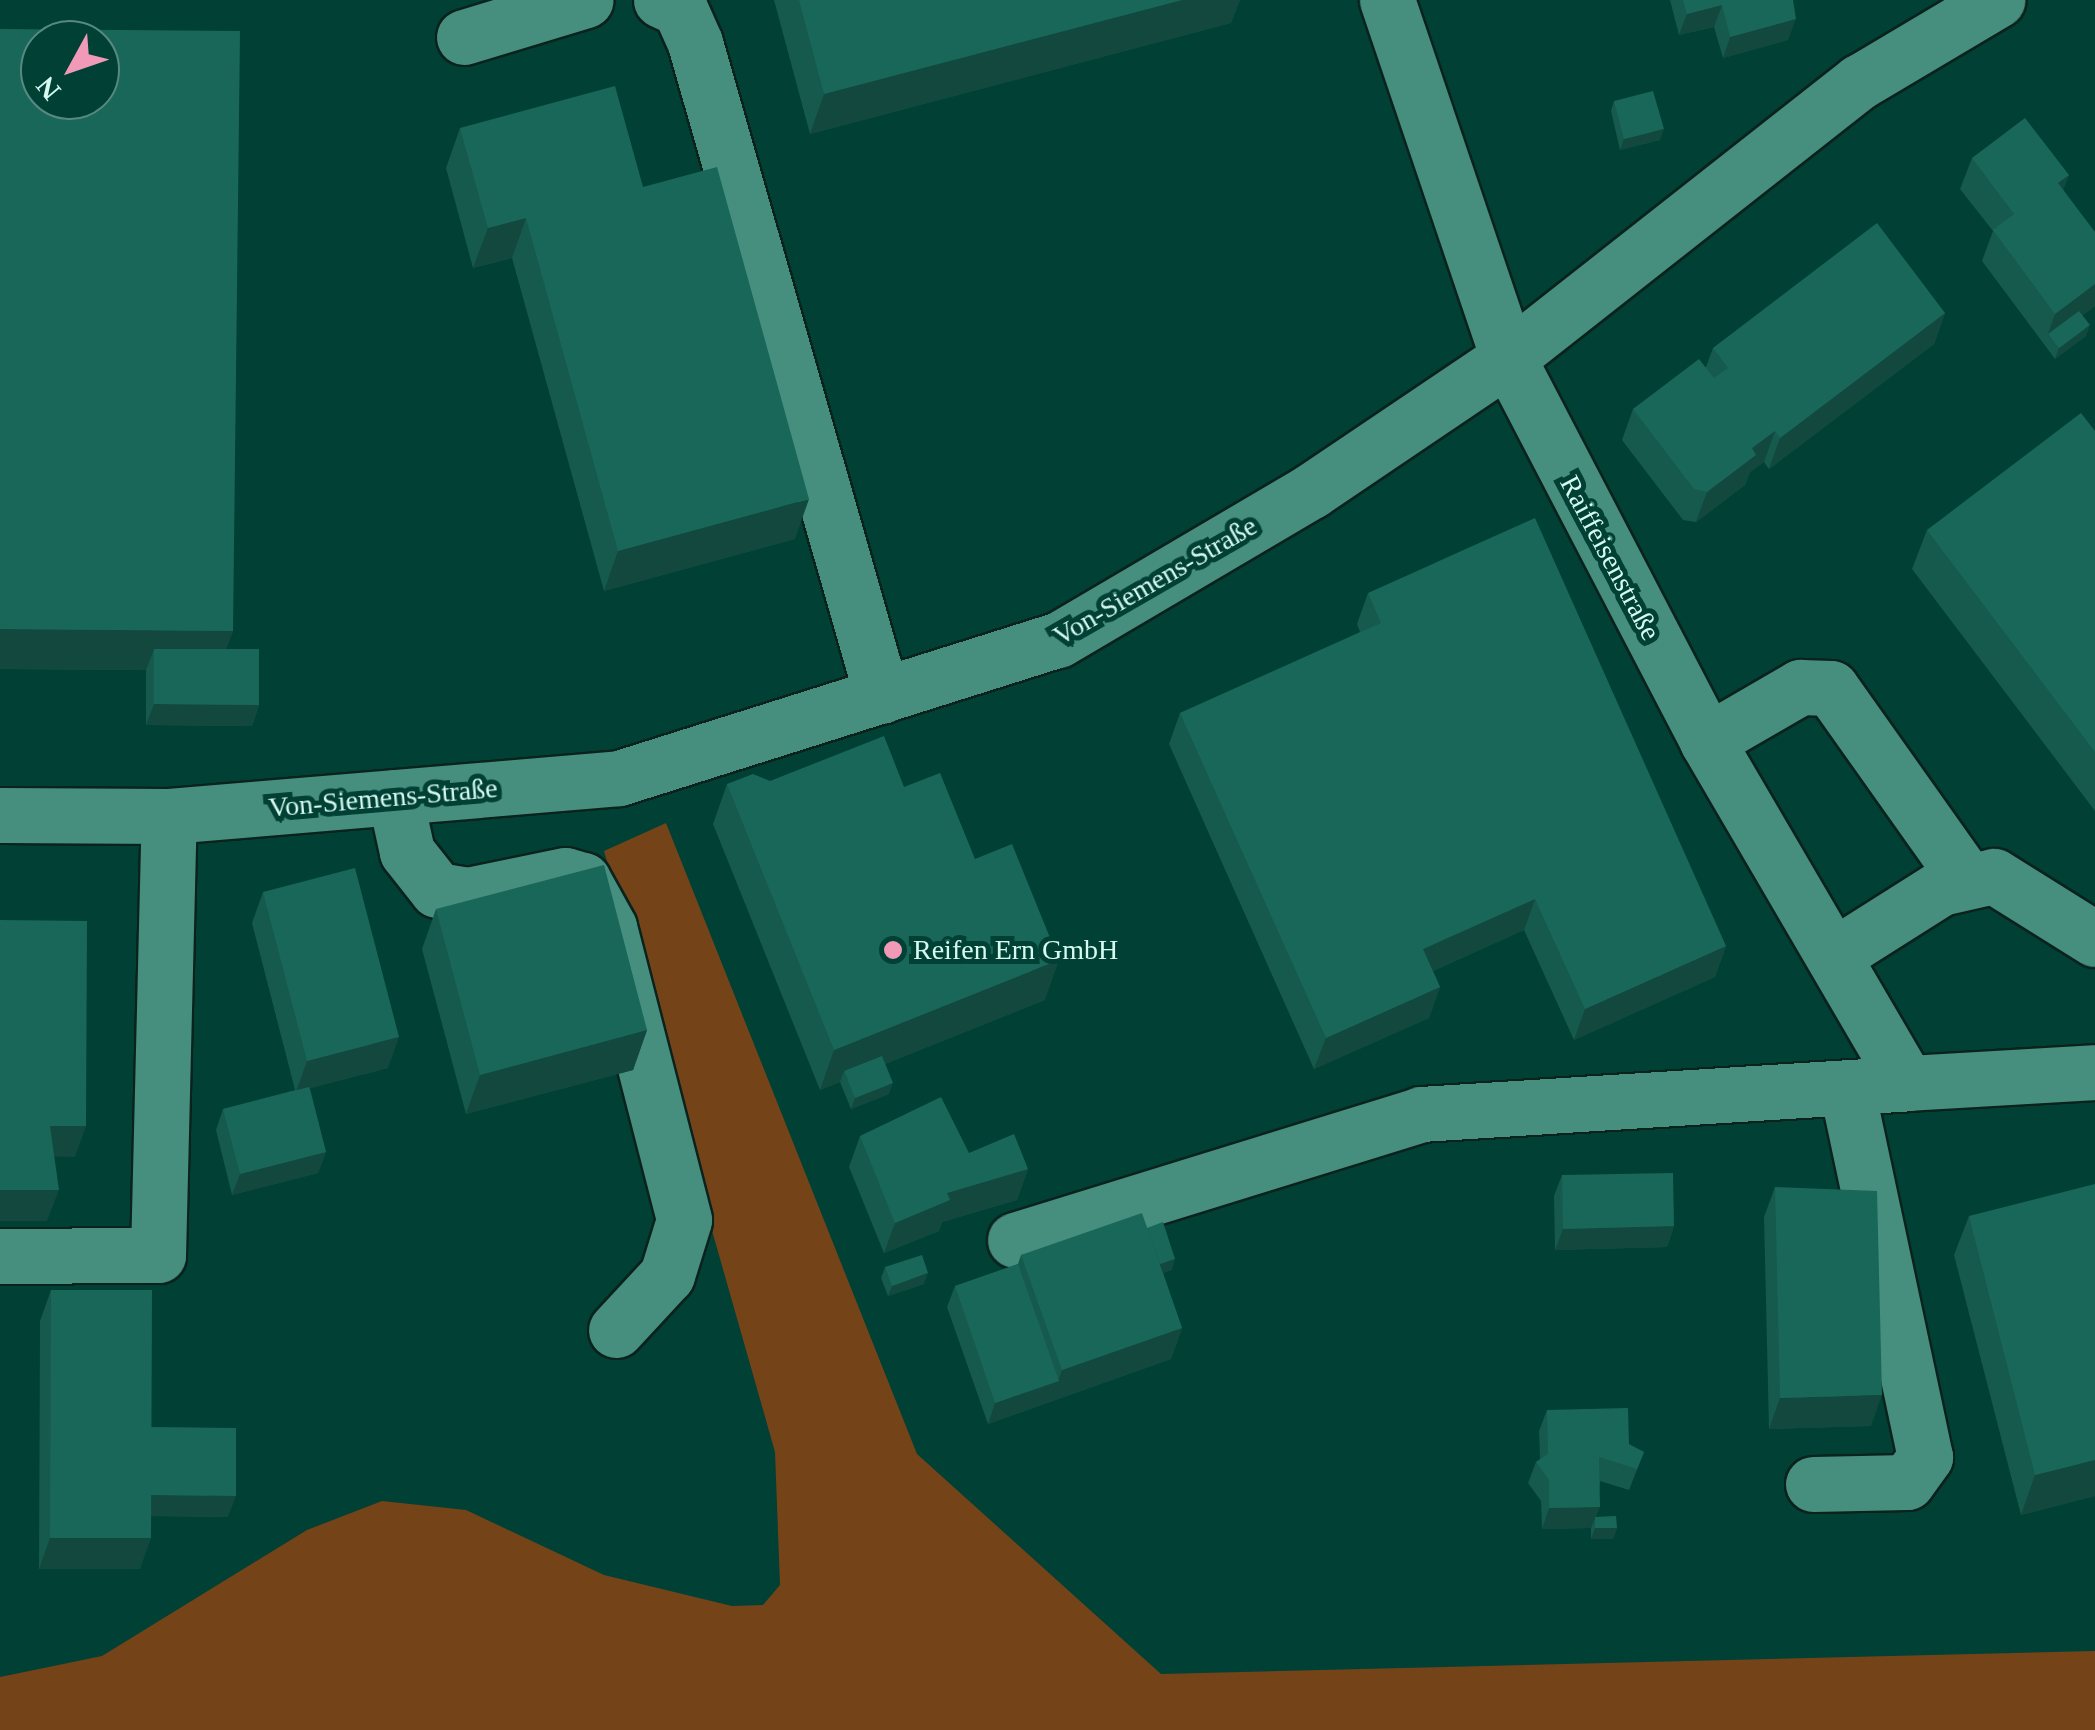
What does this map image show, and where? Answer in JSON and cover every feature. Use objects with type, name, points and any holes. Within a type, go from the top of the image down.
[{"type":"street","points":[[464,38],[586,0]]},
{"type":"street","points":[[661,0],[680,10],[695,43],[882,696]]},
{"type":"street","name":"Raiffeisenstraße","points":[[1387,0],[1508,358],[1707,740],[1838,954],[1907,1082]]},
{"type":"street","name":"Von-Siemens-Straße","points":[[0,815],[169,816],[619,778],[1058,640],[1311,491],[1508,358],[1859,82],[1997,0]]},
{"type":"street","points":[[1707,740],[1800,687],[1830,688],[1966,879]]},
{"type":"street","points":[[395,797],[408,852],[437,890],[468,895],[565,875],[583,880],[608,926],[684,1220],[667,1275],[616,1330]]},
{"type":"street","points":[[0,1256],[158,1255],[169,816]]},
{"type":"street","points":[[1838,954],[1966,879],[2011,880],[2095,939]]},
{"type":"street","points":[[1016,1240],[1421,1114],[1493,1106],[1847,1090],[1907,1082],[2095,1072]]},
{"type":"street","points":[[1813,1484],[1907,1482],[1925,1457],[1847,1090]]},
{"type":"shaded area","points":[[666,823],[917,1454],[1161,1674],[2095,1651],[2095,1730],[0,1730],[0,1677],[102,1656],[307,1530],[382,1501],[466,1510],[604,1575],[732,1606],[763,1605],[780,1585],[775,1452],[604,851]]},
{"type":"building","points":[[799,0],[1182,0],[824,94]]},
{"type":"building","points":[[1683,0],[1793,0],[1796,19],[1730,37],[1722,5],[1687,14]]},
{"type":"building","points":[[0,29],[20,29],[20,120],[120,120],[120,30],[240,31],[233,631],[0,629]]},
{"type":"building","points":[[615,86],[643,187],[717,167],[809,499],[618,551],[526,218],[488,228],[460,128]]},
{"type":"building","points":[[1653,91],[1664,129],[1624,139],[1614,101]]},
{"type":"building","points":[[2025,118],[2069,175],[2058,183],[2095,232],[2095,284],[2055,314],[1993,230],[2014,214],[1972,158]]},
{"type":"building","points":[[1877,223],[1945,313],[1780,438],[1775,431],[1752,448],[1756,455],[1707,492],[1694,489],[1633,409],[1699,359],[1714,378],[1728,368],[1713,348]]},
{"type":"building","points":[[2079,311],[2090,325],[2059,348],[2048,334]]},
{"type":"building","points":[[2081,413],[2095,431],[2095,752],[1927,530]]},
{"type":"building","points":[[1535,518],[1726,946],[1585,1009],[1535,899],[1423,949],[1440,987],[1326,1038],[1180,713],[1381,623],[1368,593]]},
{"type":"building","points":[[154,649],[259,649],[259,705],[154,704]]},
{"type":"building","name":"Reifen Ern GmbH","points":[[884,736],[904,787],[940,773],[975,859],[1012,844],[1059,960],[834,1050],[727,784],[753,774],[770,781]]},
{"type":"building","points":[[604,865],[647,1030],[480,1075],[436,909]]},
{"type":"building","points":[[355,868],[399,1037],[307,1061],[263,892]]},
{"type":"building","points":[[0,920],[87,921],[86,1126],[50,1126],[59,1190],[0,1190]]},
{"type":"building","points":[[882,1056],[893,1083],[855,1098],[844,1071]]},
{"type":"building","points":[[309,1087],[326,1152],[240,1174],[223,1109]]},
{"type":"building","points":[[941,1097],[969,1153],[1014,1134],[1028,1169],[947,1193],[950,1200],[895,1223],[860,1136]]},
{"type":"building","points":[[1673,1173],[1674,1226],[1563,1229],[1562,1175]]},
{"type":"building","points":[[2095,1184],[2095,1460],[2035,1475],[1969,1216]]},
{"type":"building","points":[[1775,1187],[1877,1191],[1882,1395],[1780,1398]]},
{"type":"building","points":[[1142,1213],[1182,1328],[1062,1370],[1021,1255]]},
{"type":"building","points":[[1163,1222],[1175,1259],[1160,1264],[1147,1228]]},
{"type":"building","points":[[922,1255],[928,1273],[892,1286],[885,1267]]},
{"type":"building","points":[[1018,1264],[1059,1381],[995,1403],[955,1286]]},
{"type":"building","points":[[51,1290],[152,1290],[151,1538],[50,1538]]},
{"type":"building","points":[[1628,1408],[1629,1444],[1644,1452],[1637,1469],[1599,1457],[1600,1507],[1549,1508],[1549,1480],[1536,1462],[1548,1454],[1547,1410]]},
{"type":"building","points":[[151,1427],[236,1428],[236,1496],[151,1495]]},
{"type":"building","points":[[1616,1516],[1617,1528],[1595,1528],[1595,1517]]},
{"type":"place","name":"Reifen Ern GmbH","points":[[893,950]]}]
